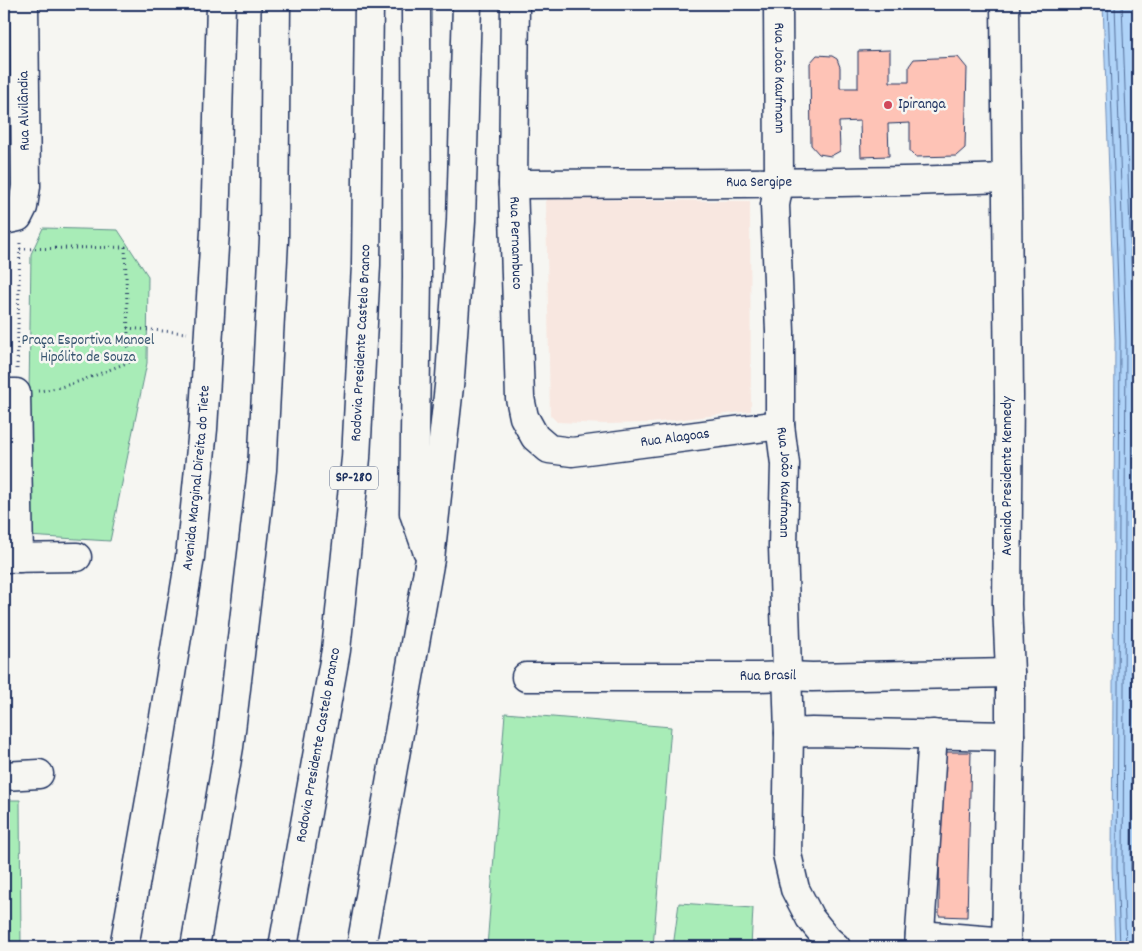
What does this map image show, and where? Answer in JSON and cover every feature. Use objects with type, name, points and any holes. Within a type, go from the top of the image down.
[{"type":"main road","name":"Avenida Marginal Direita do Tiete","points":[[124,947],[190,557],[203,430],[215,231],[221,4]]},
{"type":"main road","points":[[195,947],[229,747],[262,470],[274,240],[276,4]]},
{"type":"main road","name":"Rodovia Presidente Castelo Branco","points":[[283,947],[336,650],[356,458],[366,266],[370,4]]},
{"type":"main road","points":[[416,4],[418,276],[414,513],[430,559]]},
{"type":"main road","points":[[361,947],[430,559],[450,377],[461,221],[467,4]]},
{"type":"main road","name":"Rua Pernambuco","points":[[514,4],[513,184],[520,398],[524,416],[535,437],[549,449],[572,452]]},
{"type":"main road","name":"Rua João Kaufmann","points":[[778,4],[778,183],[775,205],[780,332],[780,424],[785,464],[783,546],[789,733],[787,854],[795,889],[810,918],[836,947]]},
{"type":"main road","name":"Avenida Presidente Kennedy","points":[[1005,4],[1010,673],[1006,945]]},
{"type":"main road","name":"Rua Alvilândia","points":[[11,218],[23,207],[26,186],[17,13]]},
{"type":"main road","name":"Rua Sergipe","points":[[513,184],[905,182],[1006,178]]},
{"type":"main road","points":[[10,393],[11,558],[76,557]]},
{"type":"main road","name":"Rua Alagoas","points":[[572,452],[780,424]]},
{"type":"main road","name":"Rua Brasil","points":[[526,677],[758,677],[1010,673]]},
{"type":"main road","points":[[789,733],[1010,736]]},
{"type":"main road","points":[[933,734],[920,941],[1006,945]]},
{"type":"main road","points":[[4,776],[39,774]]},
{"type":"path","points":[[125,247],[128,362],[49,390],[10,393],[20,249],[125,247]]},
{"type":"path","points":[[127,328],[209,335]]},
{"type":"shaded area","points":[[546,199],[750,201],[751,411],[651,423],[605,424],[557,422],[550,415]]},
{"type":"green space","name":"Praça Esportiva Manoel Hipólito de Souza","points":[[43,228],[118,230],[148,276],[147,363],[110,541],[27,536],[31,254]]},
{"type":"green space","points":[[505,713],[671,727],[653,947],[487,947]]},
{"type":"green space","points":[[4,800],[20,800],[21,947],[4,947]]},
{"type":"green space","points":[[679,903],[753,908],[751,947],[673,947]]},
{"type":"water","points":[[1103,4],[1138,4],[1138,947],[1115,947],[1112,867],[1115,341]]},
{"type":"building","name":"Ipiranga","points":[[890,50],[890,82],[909,82],[909,66],[914,59],[958,57],[967,68],[965,148],[956,156],[915,157],[910,152],[910,123],[888,124],[889,156],[861,157],[860,121],[839,122],[840,151],[831,156],[819,154],[811,145],[810,63],[817,55],[832,56],[837,59],[840,67],[840,88],[858,88],[858,51]]},
{"type":"building","points":[[940,752],[971,752],[967,917],[939,916]]},
{"type":"place","name":"Ipiranga","points":[[888,105]]}]
